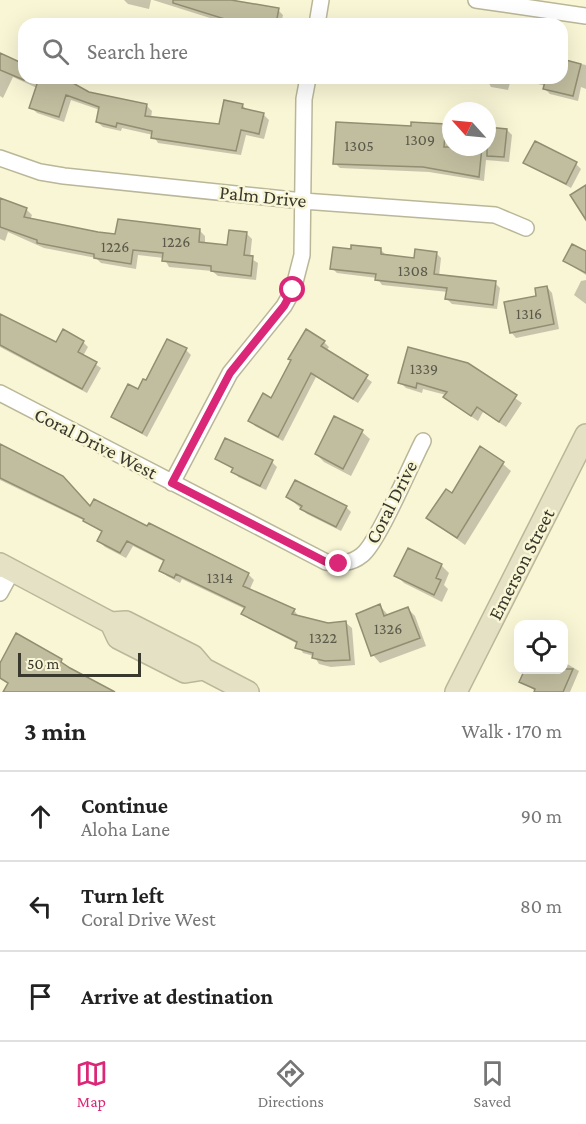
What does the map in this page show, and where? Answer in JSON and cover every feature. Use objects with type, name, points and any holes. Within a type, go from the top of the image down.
[{"type":"main road","name":"Emerson Street","points":[[456,692],[586,435]]},
{"type":"main road","points":[[6,568],[111,623],[126,622],[193,656],[204,669],[248,692]]},
{"type":"street","points":[[318,18],[321,0]]},
{"type":"street","points":[[476,0],[586,16]]},
{"type":"street","points":[[172,483],[230,373],[284,306],[293,290],[302,255],[304,99],[307,84]]},
{"type":"street","name":"Palm Drive","points":[[0,158],[40,172],[303,201],[495,215],[526,228]]},
{"type":"street","name":"Coral Drive West","points":[[0,393],[326,562],[339,564],[355,559]]},
{"type":"street","name":"Coral Drive","points":[[355,559],[371,546],[423,441]]},
{"type":"street","points":[[0,593],[6,568]]},
{"type":"building","points":[[173,0],[231,0],[279,8],[277,18],[222,18],[173,3]]},
{"type":"building","points":[[0,53],[18,61],[18,78],[0,70]]},
{"type":"building","points":[[568,61],[581,64],[573,96],[543,89],[544,84],[568,84]]},
{"type":"building","points":[[37,84],[75,84],[89,92],[147,104],[145,116],[219,124],[224,100],[243,104],[242,108],[264,113],[259,134],[241,130],[236,151],[151,138],[152,131],[117,123],[116,127],[96,122],[99,107],[66,95],[59,117],[29,108]]},
{"type":"building","points":[[336,122],[411,126],[411,122],[442,124],[442,156],[481,156],[479,177],[423,167],[333,164]]},
{"type":"building","points":[[496,128],[507,129],[504,157],[487,156],[496,156]]},
{"type":"building","points":[[535,141],[577,162],[566,184],[523,163]]},
{"type":"building","points":[[586,185],[586,220],[570,195]]},
{"type":"building","points":[[0,198],[27,208],[24,217],[98,232],[115,234],[118,219],[200,229],[199,242],[227,245],[229,230],[247,232],[244,255],[253,256],[251,276],[211,271],[211,266],[162,261],[163,253],[133,250],[131,264],[94,258],[94,254],[37,243],[37,240],[0,227]]},
{"type":"building","points":[[572,244],[586,251],[586,273],[563,261]]},
{"type":"building","points":[[351,245],[381,248],[381,254],[414,258],[415,249],[437,252],[434,274],[496,281],[493,305],[445,299],[447,288],[375,280],[376,274],[330,269],[333,247],[351,249]]},
{"type":"building","points":[[547,286],[554,324],[510,333],[504,302],[536,296],[535,288]]},
{"type":"building","points":[[0,314],[56,342],[63,329],[84,341],[78,352],[97,362],[82,389],[0,345]]},
{"type":"building","points":[[306,329],[325,341],[321,346],[368,375],[353,399],[311,373],[278,437],[248,421],[263,393],[271,398],[291,360],[288,359]]},
{"type":"building","points":[[167,339],[187,348],[142,433],[111,417],[128,384],[138,389],[143,379],[146,380]]},
{"type":"building","points":[[408,347],[468,363],[517,395],[499,422],[477,407],[471,416],[443,397],[447,392],[417,383],[416,388],[398,383]]},
{"type":"building","points":[[334,416],[363,430],[343,469],[315,454]]},
{"type":"building","points":[[225,438],[273,460],[260,486],[231,472],[233,468],[215,459]]},
{"type":"building","points":[[0,444],[63,476],[90,506],[94,499],[147,526],[149,523],[249,573],[243,586],[295,609],[292,614],[328,623],[346,621],[350,660],[325,661],[312,658],[313,653],[295,648],[297,642],[241,614],[245,607],[176,574],[174,578],[159,571],[164,560],[127,541],[120,553],[97,541],[102,531],[83,521],[84,519],[0,478]]},
{"type":"building","points":[[480,446],[504,462],[457,538],[426,518],[446,489],[452,493]]},
{"type":"building","points":[[295,480],[347,506],[336,527],[300,509],[302,506],[286,497]]},
{"type":"building","points":[[408,548],[442,564],[436,578],[441,580],[434,595],[394,576]]},
{"type":"building","points":[[380,604],[384,616],[408,607],[420,638],[371,656],[356,614]]},
{"type":"building","points":[[16,633],[62,659],[61,662],[70,668],[115,692],[3,692],[8,683],[0,678],[0,663]]},
{"type":"building","points":[[568,669],[573,669],[563,692],[534,692],[535,689],[519,682],[523,674],[568,674]]},
{"type":"route","points":[[293,290],[284,306],[230,373],[172,483],[326,562],[339,564]]}]
